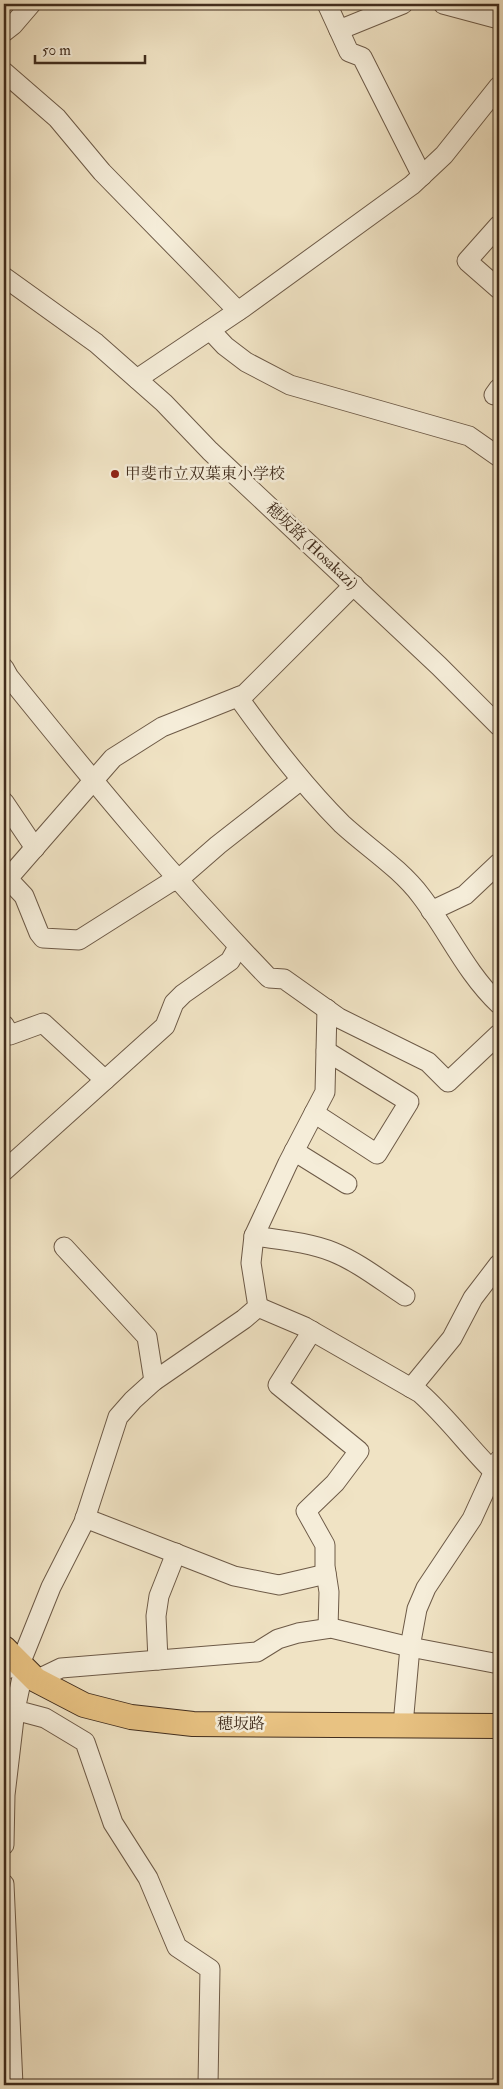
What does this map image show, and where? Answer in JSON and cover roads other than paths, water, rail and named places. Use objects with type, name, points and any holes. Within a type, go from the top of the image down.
[{"type":"main road","name":"穂坂路","points":[[18,1666],[84,1705],[131,1717],[193,1724],[499,1726]]},
{"type":"street","points":[[4,32],[13,25],[31,4]]},
{"type":"street","points":[[327,4],[349,52],[362,57],[422,176]]},
{"type":"street","points":[[339,30],[404,4]]},
{"type":"street","points":[[443,4],[499,19]]},
{"type":"street","points":[[4,72],[57,118],[102,172],[238,311]]},
{"type":"street","points":[[137,379],[326,249],[422,176],[444,155],[499,86]]},
{"type":"street","points":[[499,225],[467,261],[499,289]]},
{"type":"street","name":"穂坂路 (Hosakazi)","points":[[4,276],[96,343],[137,379],[499,726]]},
{"type":"street","points":[[210,330],[225,346],[246,362],[282,381],[469,436],[499,457]]},
{"type":"street","points":[[301,780],[218,845],[179,879],[169,883],[79,940],[43,938],[39,933],[24,896],[6,881],[113,758],[162,727],[245,694],[354,585]]},
{"type":"street","points":[[5,672],[93,780],[238,947],[269,978],[284,979],[339,1018],[428,1062],[448,1082],[499,1034]]},
{"type":"street","points":[[238,697],[280,756],[301,780],[343,824],[420,895],[487,993],[499,1004]]},
{"type":"street","points":[[4,802],[35,848]]},
{"type":"street","points":[[431,911],[465,895],[499,863]]},
{"type":"street","points":[[4,1171],[165,1026],[174,1003],[183,994],[230,961],[238,947]]},
{"type":"street","points":[[258,1307],[251,1263],[254,1236],[294,1151],[325,1092],[327,1009]]},
{"type":"street","points":[[4,1025],[10,1035],[43,1023],[105,1080]]},
{"type":"street","points":[[314,1113],[377,1154],[409,1102],[326,1050]]},
{"type":"street","points":[[294,1151],[347,1184]]},
{"type":"street","points":[[254,1236],[300,1242],[333,1252],[364,1269],[405,1296]]},
{"type":"street","points":[[64,1247],[147,1337],[154,1381]]},
{"type":"street","points":[[411,1388],[452,1338],[473,1298],[499,1264]]},
{"type":"street","points":[[258,1307],[312,1331],[411,1388],[435,1406],[457,1430],[467,1445],[496,1465],[472,1519],[426,1588],[417,1609],[410,1647],[403,1725]]},
{"type":"street","points":[[4,1845],[5,1795],[18,1666],[51,1587],[85,1518],[118,1417],[132,1400],[154,1381],[244,1319],[258,1307]]},
{"type":"street","points":[[312,1331],[278,1385],[359,1451],[335,1483],[306,1511],[325,1545],[329,1592],[328,1628]]},
{"type":"street","points":[[85,1518],[234,1576],[278,1585],[326,1574]]},
{"type":"street","points":[[158,1660],[156,1616],[159,1596],[176,1553]]},
{"type":"street","points":[[18,1666],[61,1668],[257,1652],[278,1639],[298,1633],[328,1628],[410,1647],[499,1664]]},
{"type":"street","points":[[14,1710],[45,1718],[85,1742],[113,1823],[148,1878],[177,1947],[210,1969],[208,2085]]},
{"type":"street","points":[[4,1884],[13,2085]]},
{"type":"place","name":"甲斐市立双葉東小学校","points":[[115,474]]}]
